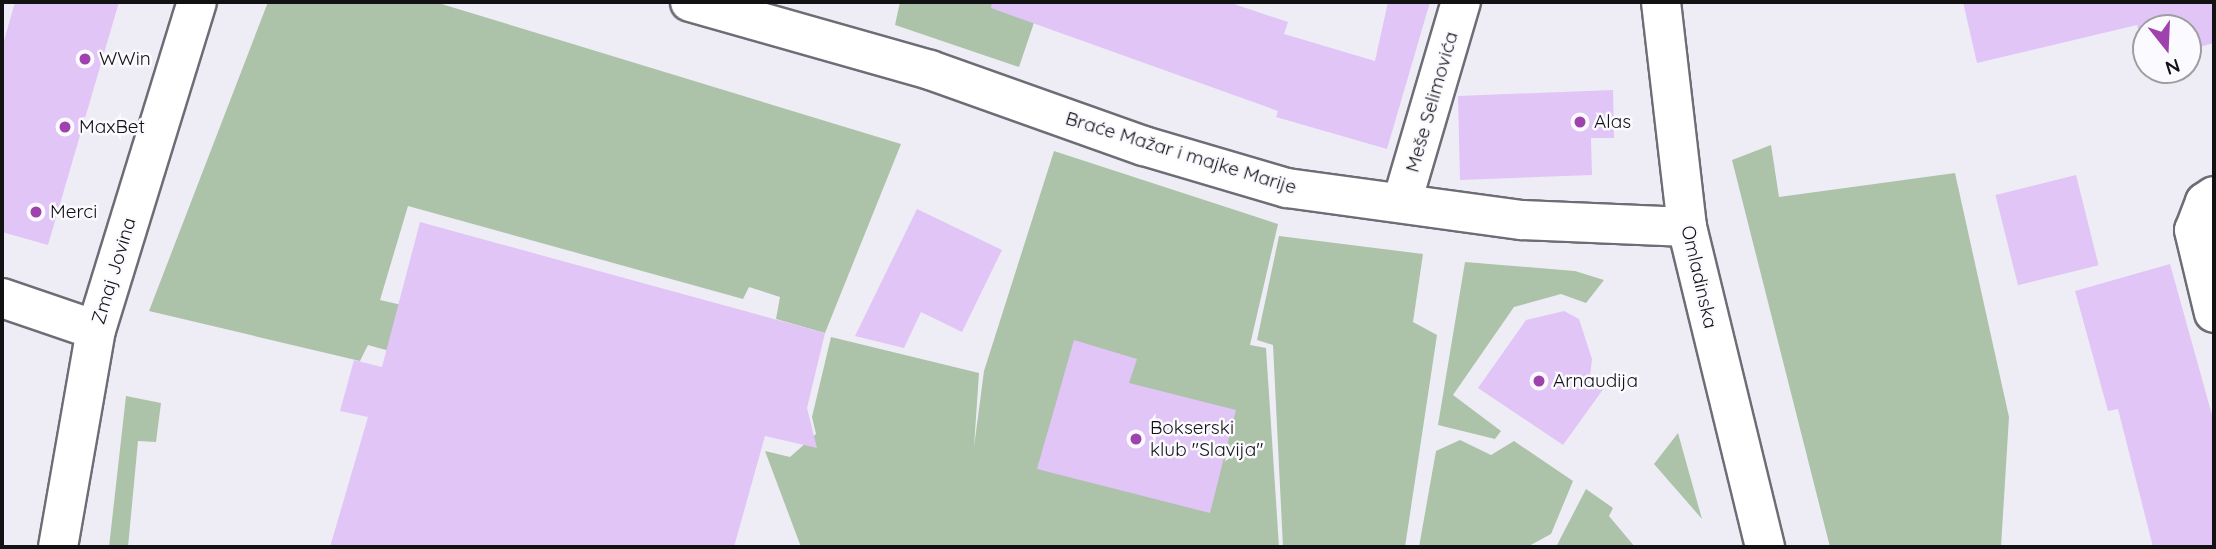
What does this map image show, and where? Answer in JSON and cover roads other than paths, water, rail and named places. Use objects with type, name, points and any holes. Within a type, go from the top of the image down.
[{"type":"street","name":"Zmaj Jovina","points":[[58,547],[96,330],[197,2]]},
{"type":"street","name":"Braće Mažar i majke Marije","points":[[690,2],[930,70],[1144,146],[1287,188],[1522,220],[1687,227]]},
{"type":"street","name":"Meše Selimovića","points":[[1402,202],[1461,2]]},
{"type":"street","name":"Omladinska","points":[[1661,2],[1687,227],[1765,547]]},
{"type":"street","points":[[2214,196],[2205,202],[2194,230],[2214,313]]},
{"type":"street","points":[[2,298],[96,330]]},
{"type":"place","name":"WWin","points":[[85,59]]},
{"type":"place","name":"Alas","points":[[1580,122]]},
{"type":"place","name":"MaxBet","points":[[65,127]]},
{"type":"place","name":"Merci","points":[[36,212]]},
{"type":"place","name":"Arnaudija","points":[[1539,381]]},
{"type":"place","name":"Bokserski klub \"Slavija\"","points":[[1136,439]]}]
